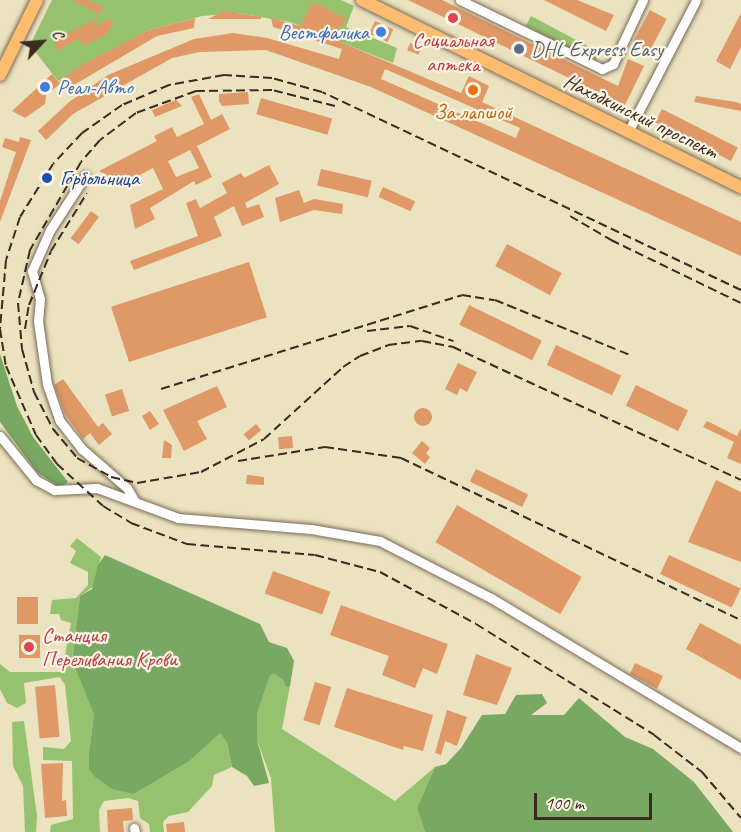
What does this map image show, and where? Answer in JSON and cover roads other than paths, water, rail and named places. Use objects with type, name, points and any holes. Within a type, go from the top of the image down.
[{"type":"main road","points":[[0,75],[37,0]]},
{"type":"main road","name":"Находкинский проспект","points":[[362,0],[741,187]]},
{"type":"street","points":[[460,0],[602,69],[613,64],[643,0]]},
{"type":"street","points":[[628,132],[696,0]]},
{"type":"street","points":[[85,176],[50,230],[32,271],[40,299],[38,321],[47,384],[60,421],[81,450],[127,488],[134,500]]},
{"type":"street","points":[[0,437],[36,480],[54,490],[97,488],[178,518],[311,529],[380,540],[491,598],[741,748]]},
{"type":"railway","points":[[741,290],[322,92],[272,78],[224,75],[169,85],[122,105],[82,133],[53,164],[20,217],[6,260],[0,329],[6,366],[36,435],[57,464],[103,506],[131,523],[187,544],[315,555],[380,572],[476,624],[654,735],[702,772],[741,818]]},
{"type":"railway","points":[[335,106],[272,90],[196,91],[136,113],[100,140],[81,162],[30,250],[18,303],[22,349],[34,392],[53,429],[77,458],[111,477],[137,483],[201,472],[264,439],[343,367],[360,356],[388,345],[422,341],[453,347],[741,480]]},
{"type":"railway","points":[[25,329],[29,305],[51,251],[87,193]]},
{"type":"railway","points":[[570,216],[611,240],[741,303]]},
{"type":"railway","points":[[161,389],[462,295],[495,300],[630,355]]},
{"type":"railway","points":[[367,331],[410,326],[453,341]]},
{"type":"railway","points":[[238,461],[325,447],[401,458],[738,619]]},
{"type":"place","name":"Социальная аптека","points":[[453,18]]},
{"type":"place","name":"Вестфалика","points":[[381,32]]},
{"type":"place","name":"DHL Express Easy","points":[[519,49]]},
{"type":"place","name":"Реал-Авто","points":[[45,87]]},
{"type":"place","name":"За лапшой","points":[[473,90]]},
{"type":"place","name":"Горбольница","points":[[47,178]]},
{"type":"place","name":"Станция Переливания Крови","points":[[29,647]]}]
